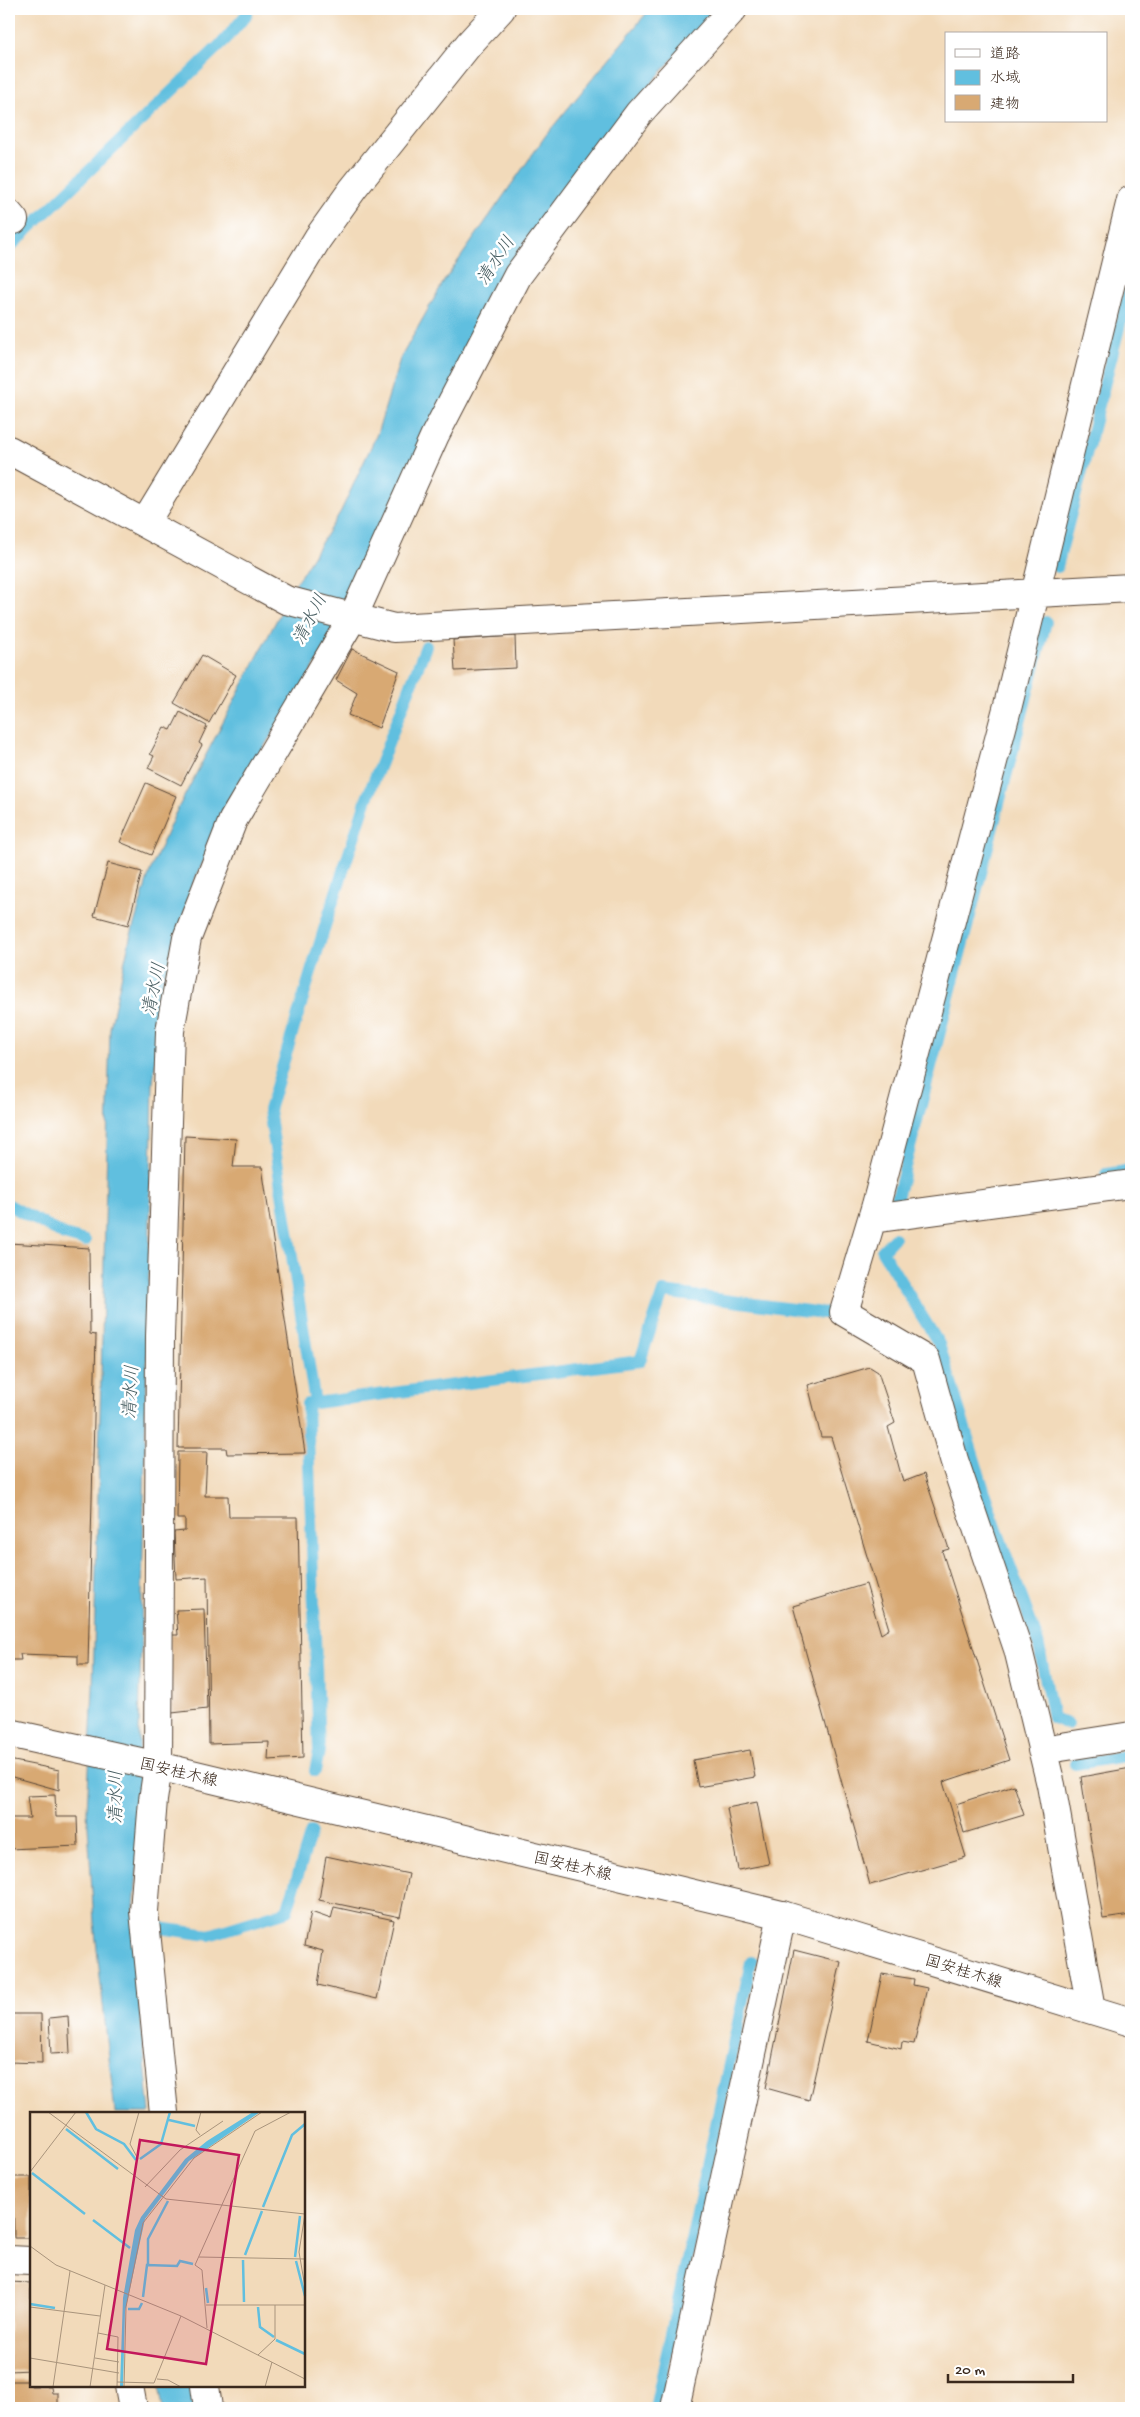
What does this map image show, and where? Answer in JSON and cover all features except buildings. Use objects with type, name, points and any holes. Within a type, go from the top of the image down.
[{"type":"street","points":[[145,523],[318,238],[353,189],[469,44],[501,9]]},
{"type":"street","points":[[164,2112],[144,1911],[153,1800],[151,1764],[160,1336],[170,1031],[187,938],[233,820],[353,617],[435,435],[518,275],[639,113],[734,9]]},
{"type":"street","points":[[1091,2009],[1051,1785],[1018,1648],[954,1460],[926,1360],[844,1312],[872,1219],[1003,724],[1131,200]]},
{"type":"street","points":[[9,450],[286,600],[394,628],[1131,588]]},
{"type":"street","points":[[872,1219],[1131,1184]]},
{"type":"street","name":"国安桂木線","points":[[9,1733],[151,1764],[782,1915],[1131,2022]]},
{"type":"street","points":[[1042,1750],[1131,1736]]},
{"type":"street","points":[[675,2408],[782,1915]]},
{"type":"street","points":[[9,2260],[30,2261]]},
{"type":"street","points":[[130,2387],[133,2408]]},
{"type":"street","points":[[205,2387],[208,2408]]},
{"type":"water","name":"清水川","points":[[650,9],[716,9],[588,156],[520,251],[376,546],[345,599],[327,646],[242,782],[194,881],[176,940],[161,1015],[153,1083],[139,1731],[141,1821],[134,1908],[136,1972],[150,2112],[115,2112],[94,1922],[87,1811],[93,1688],[110,1028],[130,938],[150,871],[175,814],[296,583],[341,511],[377,434],[400,359],[444,281],[546,135]]},
{"type":"water","points":[[159,2387],[194,2387],[197,2408],[163,2408]]},
{"type":"waterway","points":[[11,246],[225,40],[247,14],[248,9]]},
{"type":"waterway","points":[[1057,567],[1131,282]]},
{"type":"waterway","points":[[897,1198],[1046,622]]},
{"type":"waterway","points":[[315,1403],[269,1110],[325,926],[366,801],[426,646]]},
{"type":"waterway","points":[[1106,1174],[1131,1170]]},
{"type":"waterway","points":[[9,1205],[64,1235],[85,1241]]},
{"type":"waterway","points":[[894,1238],[882,1251],[939,1344],[992,1516],[1038,1642],[1053,1718],[1068,1724]]},
{"type":"waterway","points":[[315,1771],[319,1751],[307,1404],[640,1361],[663,1292],[831,1314]]},
{"type":"waterway","points":[[1075,1764],[1131,1755]]},
{"type":"waterway","points":[[153,1927],[209,1935],[287,1911],[311,1832]]},
{"type":"waterway","points":[[655,2408],[751,1962]]}]
